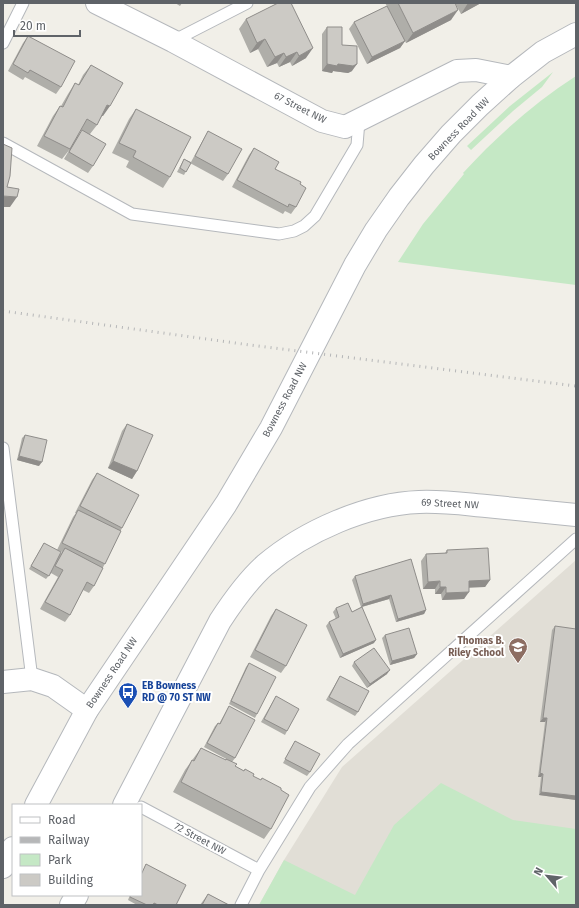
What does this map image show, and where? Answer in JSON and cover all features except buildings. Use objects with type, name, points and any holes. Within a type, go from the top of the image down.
[{"type":"street","name":"67 Street NW","points":[[97,3],[173,41],[322,121],[345,127],[457,71],[476,70],[511,78]]},
{"type":"street","name":"Bowness Road NW","points":[[37,804],[87,710],[226,504],[272,428],[355,265],[376,230],[399,197],[451,134],[480,105],[543,52],[576,34]]},
{"type":"street","name":"69 Street NW","points":[[132,804],[220,621],[233,601],[248,583],[265,565],[285,550],[328,526],[350,516],[395,504],[442,502],[576,516]]},
{"type":"street","points":[[3,682],[32,679],[53,686],[87,710]]},
{"type":"street","points":[[3,866],[12,850]]},
{"type":"street","points":[[71,905],[76,896]]},
{"type":"lane","points":[[3,43],[23,3]]},
{"type":"lane","points":[[173,41],[247,3]]},
{"type":"lane","points":[[3,143],[132,214],[279,234],[299,229],[315,216],[357,145],[359,121]]},
{"type":"lane","points":[[3,448],[32,679]]},
{"type":"lane","points":[[241,905],[259,870],[310,787],[348,744],[576,539]]},
{"type":"lane","name":"72 Street NW","points":[[142,809],[259,870]]},
{"type":"shaded area","name":"Thomas B. Riley School","points":[[576,560],[576,905],[259,905],[284,860],[342,767]]},
{"type":"green space","points":[[553,72],[542,87],[513,111],[471,150],[467,146],[510,106]]},
{"type":"green space","points":[[576,76],[576,285],[398,262],[423,224],[464,174],[463,173],[476,159],[503,133],[545,97]]},
{"type":"green space","points":[[441,783],[513,820],[576,829],[576,905],[259,905],[284,860],[355,895],[394,825]]},
{"type":"railway","points":[[3,311],[250,345],[576,386]]},
{"type":"place","name":"Thomas B. Riley School","points":[[518,664]]},
{"type":"place","name":"EB Bowness RD @ 70 ST NW","points":[[128,709]]}]
